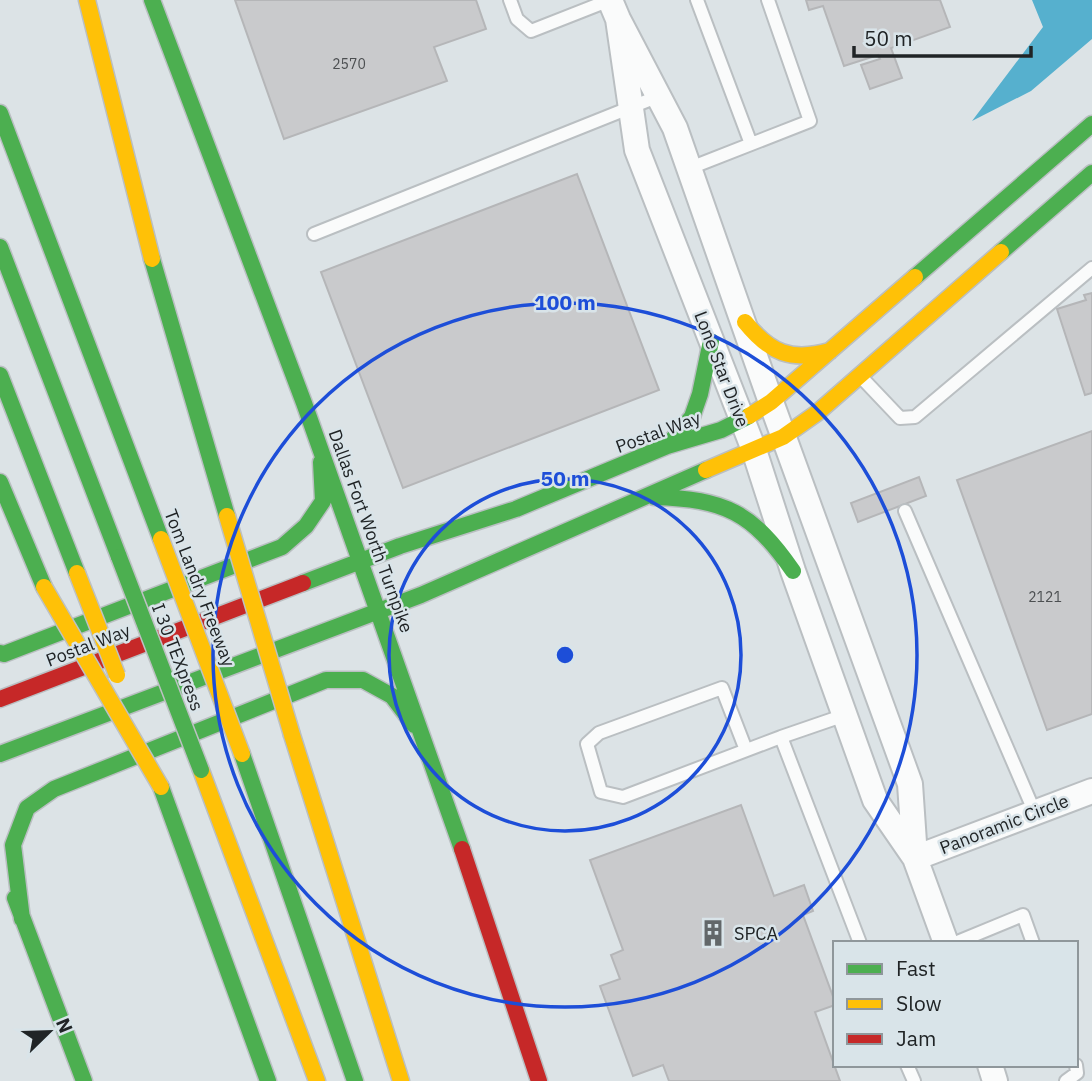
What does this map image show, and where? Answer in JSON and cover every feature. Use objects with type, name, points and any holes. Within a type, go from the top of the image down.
[{"type":"main road","points":[[87,0],[146,237],[227,516],[292,735],[401,1081]]},
{"type":"main road","name":"Dallas Fort Worth Turnpike","points":[[152,0],[272,314],[380,609],[539,1081]]},
{"type":"main road","name":"Tom Landry Freeway","points":[[0,113],[242,754],[355,1081]]},
{"type":"main road","name":"Postal Way","points":[[0,699],[362,560],[516,509],[667,446],[742,421],[771,402],[1092,124]]},
{"type":"main road","points":[[0,754],[421,595],[783,437],[817,413],[1092,173]]},
{"type":"main road","name":"I 30 TEXpress","points":[[0,247],[317,1081]]},
{"type":"main road","points":[[745,322],[755,336],[782,354],[810,358],[830,351]]},
{"type":"main road","points":[[667,446],[692,417],[700,394],[711,341]]},
{"type":"main road","points":[[0,375],[161,787],[268,1081]]},
{"type":"main road","points":[[0,653],[5,654],[282,547],[306,526],[323,501],[321,448]]},
{"type":"main road","points":[[0,482],[44,587],[161,787]]},
{"type":"main road","points":[[647,497],[691,497],[727,507],[751,521],[776,544],[793,571]]},
{"type":"main road","points":[[22,919],[13,845],[27,808],[54,789],[326,680],[363,680],[392,696],[422,736]]},
{"type":"main road","points":[[0,852],[22,919],[84,1081]]},
{"type":"street","name":"Lone Star Drive","points":[[614,10],[675,128],[783,437],[910,784],[915,858]]},
{"type":"street","name":"Lone Star Drive","points":[[614,10],[637,150],[754,450],[793,571],[876,800],[915,858],[945,941]]},
{"type":"street","points":[[845,715],[881,703]]},
{"type":"street","name":"Panoramic Circle","points":[[915,858],[1092,791]]},
{"type":"lane","points":[[510,0],[517,19],[531,32],[614,10]]},
{"type":"lane","points":[[697,0],[751,144]]},
{"type":"lane","points":[[690,168],[810,121],[768,0]]},
{"type":"lane","points":[[314,234],[659,96]]},
{"type":"lane","points":[[859,376],[901,418],[915,417],[1092,268]]},
{"type":"lane","points":[[905,511],[1035,813]]},
{"type":"lane","points":[[746,750],[722,688],[599,733],[587,744],[601,792],[623,797],[845,715]]},
{"type":"lane","points":[[780,737],[859,941]]},
{"type":"lane","points":[[960,941],[1023,915],[1032,941]]},
{"type":"lane","points":[[1066,1081],[1077,1073],[1076,1067]]},
{"type":"water","points":[[1032,0],[1092,0],[1092,39],[1031,91],[972,121],[1043,27]]},
{"type":"building","points":[[235,0],[476,0],[486,29],[434,47],[447,81],[284,139]]},
{"type":"building","points":[[806,0],[940,0],[950,27],[891,48],[902,78],[870,89],[861,65],[880,59],[878,55],[844,66],[823,6],[809,10]]},
{"type":"building","points":[[577,174],[659,390],[403,488],[321,272]]},
{"type":"building","points":[[1092,293],[1092,393],[1085,395],[1057,309],[1086,300],[1084,295]]},
{"type":"building","points":[[1092,431],[1092,714],[1047,730],[957,480]]},
{"type":"building","points":[[919,477],[926,496],[858,522],[851,503]]},
{"type":"building","name":"SPCA","points":[[741,805],[774,896],[804,885],[813,911],[803,915],[833,997],[833,1006],[815,1012],[840,1081],[669,1081],[663,1065],[633,1076],[600,986],[620,979],[611,955],[623,950],[590,860]]},
{"type":"traffic: fast","points":[[152,0],[304,403],[462,849]]},
{"type":"traffic: fast","points":[[0,113],[161,539]]},
{"type":"traffic: fast","points":[[915,277],[1092,124]]},
{"type":"traffic: fast","points":[[1001,252],[1092,173]]},
{"type":"traffic: fast","points":[[0,247],[119,557]]},
{"type":"traffic: fast","points":[[152,259],[227,516]]},
{"type":"traffic: fast","points":[[667,446],[692,417],[700,394],[711,341]]},
{"type":"traffic: fast","points":[[0,375],[77,573]]},
{"type":"traffic: fast","points":[[303,583],[400,546],[516,509],[667,446],[721,430],[749,416]]},
{"type":"traffic: fast","points":[[0,653],[4,654],[282,547],[306,526],[323,501],[321,462]]},
{"type":"traffic: fast","points":[[0,754],[421,595],[706,470]]},
{"type":"traffic: fast","points":[[0,482],[44,587]]},
{"type":"traffic: fast","points":[[654,497],[700,501],[735,513],[764,535],[793,571]]},
{"type":"traffic: fast","points":[[119,557],[201,770]]},
{"type":"traffic: fast","points":[[22,919],[13,845],[27,808],[54,789],[326,680],[363,680],[392,696],[414,725]]},
{"type":"traffic: fast","points":[[242,754],[355,1081]]},
{"type":"traffic: fast","points":[[161,787],[268,1081]]},
{"type":"traffic: fast","points":[[15,898],[84,1081]]},
{"type":"traffic: slow","points":[[87,0],[152,259]]},
{"type":"traffic: slow","points":[[706,470],[783,437],[817,413],[1001,252]]},
{"type":"traffic: slow","points":[[749,416],[771,402],[915,277]]},
{"type":"traffic: slow","points":[[745,322],[763,341],[782,352],[804,355],[830,351]]},
{"type":"traffic: slow","points":[[227,516],[292,735]]},
{"type":"traffic: slow","points":[[161,539],[242,754]]},
{"type":"traffic: slow","points":[[77,573],[117,675]]},
{"type":"traffic: slow","points":[[44,587],[161,787]]},
{"type":"traffic: slow","points":[[292,735],[401,1081]]},
{"type":"traffic: slow","points":[[201,770],[317,1081]]},
{"type":"traffic: jam","points":[[0,699],[303,583]]},
{"type":"traffic: jam","points":[[462,849],[539,1081]]},
{"type":"place","name":"SPCA","points":[[713,933]]}]
